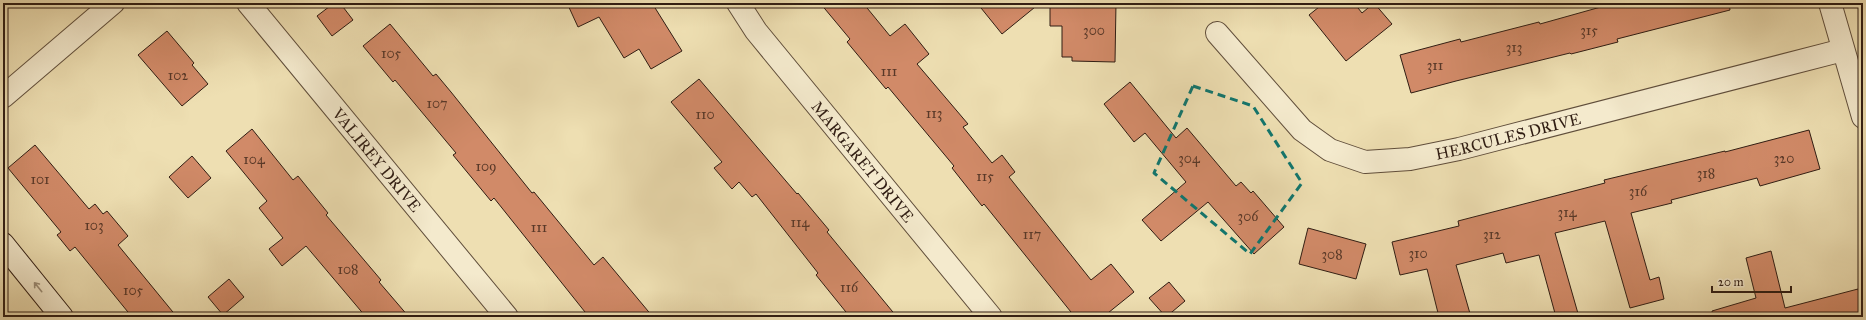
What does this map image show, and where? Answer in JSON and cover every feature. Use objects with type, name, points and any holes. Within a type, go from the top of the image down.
[{"type":"street","points":[[3,97],[113,3]]},
{"type":"street","name":"VALIREY DRIVE","points":[[248,3],[507,317]]},
{"type":"street","name":"MARGARET DRIVE","points":[[738,3],[756,31],[991,317]]},
{"type":"street","points":[[1830,3],[1863,117]]},
{"type":"street","name":"HERCULES DRIVE","points":[[1217,33],[1302,130],[1330,150],[1366,162],[1410,159],[1459,149],[1843,50]]},
{"type":"street","points":[[3,244],[62,317]]},
{"type":"highlighted area","points":[[1193,86],[1253,106],[1302,183],[1250,254],[1154,173]]},
{"type":"building","points":[[334,3],[340,3],[353,20],[332,36],[317,16]]},
{"type":"building","points":[[567,3],[652,3],[682,51],[651,69],[639,49],[624,58],[599,17],[578,27]]},
{"type":"building","points":[[820,3],[863,3],[890,36],[905,24],[929,54],[917,64],[968,124],[963,127],[992,163],[1002,155],[1015,172],[1009,177],[1091,280],[1111,264],[1134,292],[1103,317],[1075,317],[984,204],[982,206],[952,168],[954,166],[888,87],[886,89],[847,42],[850,39]]},
{"type":"building","points":[[977,3],[1040,3],[1002,34]]},
{"type":"building","points":[[1050,3],[1116,3],[1115,62],[1072,61],[1072,57],[1062,57],[1062,26],[1050,26]]},
{"type":"building","points":[[1324,3],[1354,3],[1362,13],[1374,3],[1392,24],[1346,61],[1309,15]]},
{"type":"building","points":[[1615,3],[1729,3],[1730,10],[1617,39],[1618,42],[1411,93],[1400,55],[1460,39],[1461,42],[1539,22],[1540,24]]},
{"type":"building","points":[[390,24],[433,76],[436,74],[532,193],[534,192],[594,265],[603,257],[653,317],[589,317],[494,198],[491,201],[453,155],[456,153],[395,80],[393,82],[363,46]]},
{"type":"building","points":[[167,31],[194,63],[192,65],[208,84],[182,106],[138,55]]},
{"type":"building","points":[[699,79],[829,230],[827,232],[897,317],[850,317],[816,275],[818,273],[756,194],[752,197],[739,182],[732,189],[714,168],[722,162],[671,102]]},
{"type":"building","points":[[1130,82],[1176,138],[1187,128],[1236,186],[1241,182],[1251,193],[1253,191],[1284,227],[1254,254],[1208,202],[1161,241],[1142,220],[1186,182],[1145,133],[1134,142],[1104,104]]},
{"type":"building","points":[[252,129],[293,180],[298,176],[328,213],[326,215],[381,280],[379,282],[409,317],[366,317],[306,246],[282,266],[269,249],[283,238],[259,208],[267,201],[226,151]]},
{"type":"building","points":[[1809,130],[1820,169],[1760,186],[1757,178],[1671,200],[1672,203],[1631,213],[1650,280],[1659,277],[1664,299],[1630,308],[1605,221],[1555,233],[1579,317],[1556,317],[1539,255],[1506,263],[1503,253],[1456,265],[1471,317],[1439,317],[1427,269],[1400,275],[1392,242],[1459,226],[1458,221],[1605,183],[1604,180],[1725,152]]},
{"type":"building","points":[[35,145],[89,209],[95,204],[103,214],[107,211],[128,236],[118,245],[177,317],[132,317],[75,247],[70,251],[57,235],[61,232],[8,168]]},
{"type":"building","points":[[192,156],[211,178],[188,198],[169,177]]},
{"type":"building","points":[[1308,228],[1366,244],[1356,279],[1299,264]]},
{"type":"building","points":[[1771,251],[1785,308],[1858,289],[1863,308],[1863,317],[1713,317],[1712,311],[1756,298],[1746,258]]},
{"type":"building","points":[[229,279],[244,297],[223,315],[208,297]]},
{"type":"building","points":[[1169,282],[1185,301],[1166,317],[1149,298]]}]
